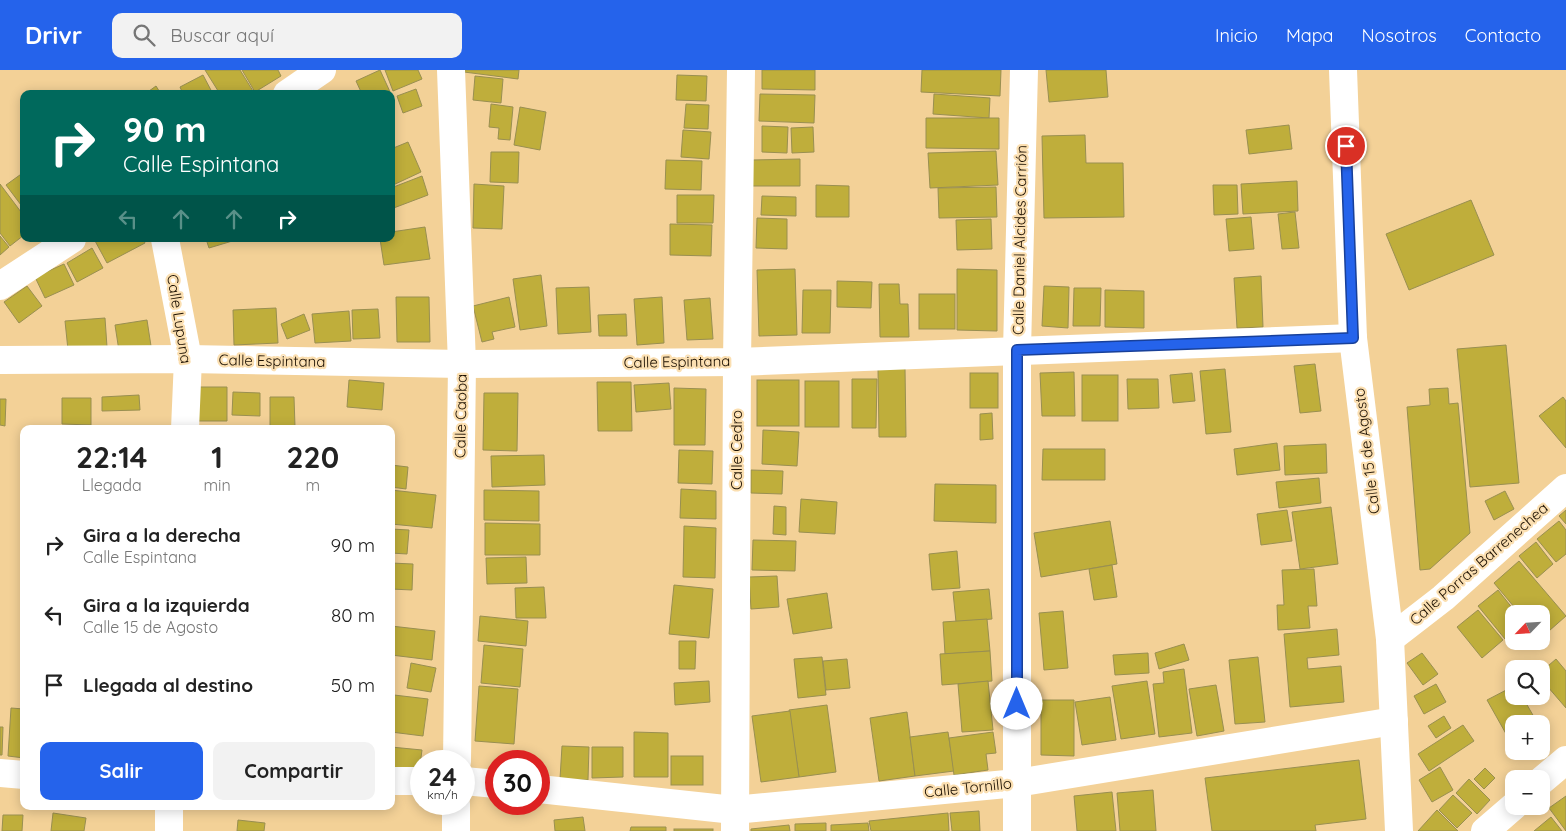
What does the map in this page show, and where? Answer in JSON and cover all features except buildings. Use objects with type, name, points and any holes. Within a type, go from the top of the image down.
[{"type":"street","points":[[293,90],[322,70]]},
{"type":"street","name":"Calle Caoba","points":[[452,70],[462,364],[457,750]]},
{"type":"street","name":"Calle Cedro","points":[[735,821],[737,362],[741,70]]},
{"type":"street","name":"Calle Daniel Alcides Carrión","points":[[1017,831],[1017,350],[1024,70]]},
{"type":"street","name":"Calle 15 de Agosto","points":[[1343,70],[1353,338],[1390,639],[1399,831]]},
{"type":"street","points":[[0,286],[67,242]]},
{"type":"street","name":"Calle Lupuna","points":[[166,242],[188,359],[185,425]]},
{"type":"street","name":"Calle Espintana","points":[[0,360],[188,359],[462,364],[737,362],[1353,338]]},
{"type":"street","name":"Calle Porras Barrenechea","points":[[1390,639],[1443,598],[1566,488]]},
{"type":"street","name":"Calle Tornillo","points":[[550,791],[735,821],[1017,783],[1394,721]]},
{"type":"street","points":[[1550,774],[1566,760]]},
{"type":"street","points":[[0,773],[20,775]]},
{"type":"street","points":[[395,781],[410,780]]},
{"type":"street","points":[[169,810],[169,831]]},
{"type":"street","points":[[1485,831],[1505,814]]},
{"type":"street","points":[[456,815],[456,831]]},
{"type":"route","points":[[1017,704],[1017,350],[1353,338],[1346,146]]}]
